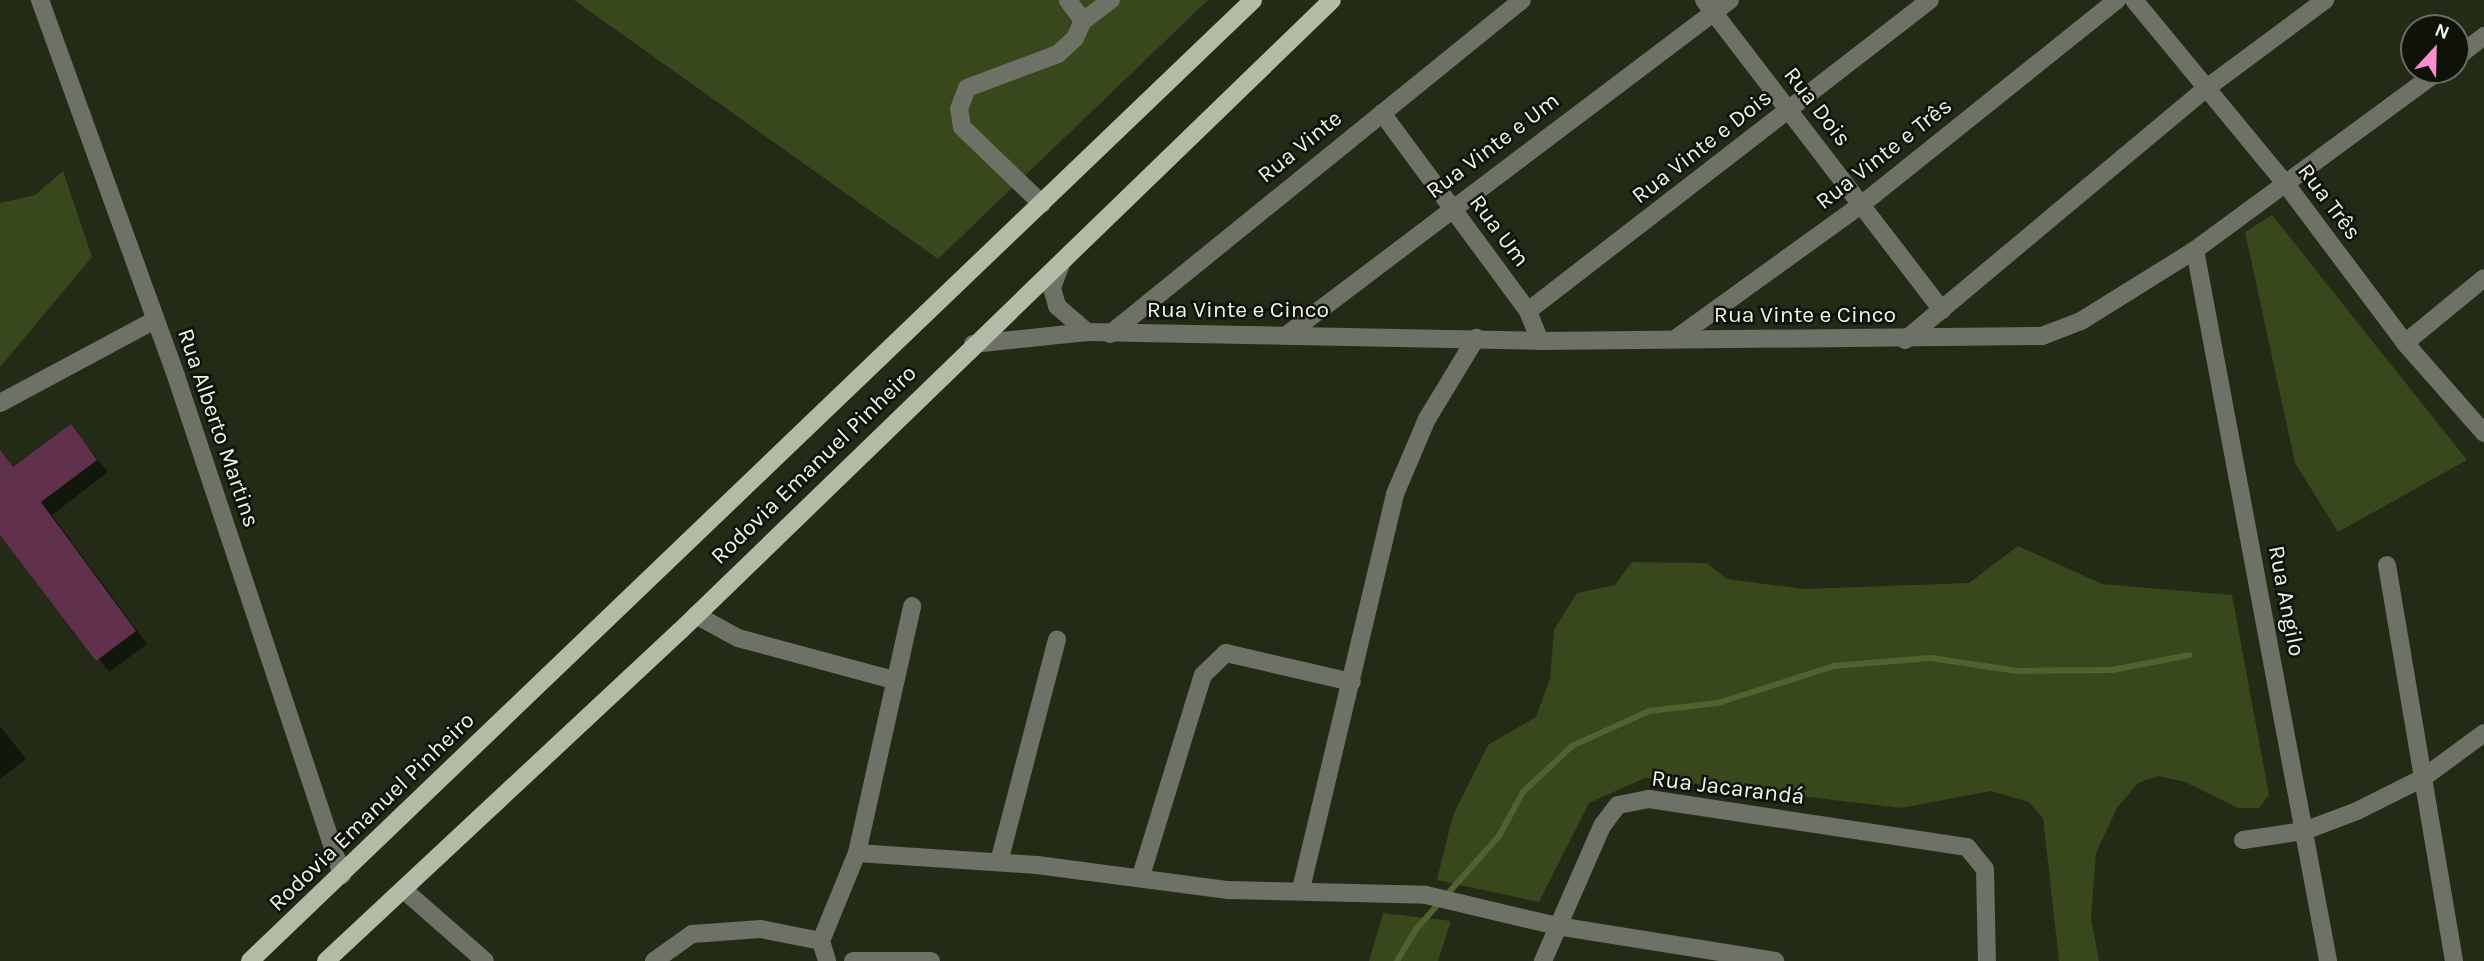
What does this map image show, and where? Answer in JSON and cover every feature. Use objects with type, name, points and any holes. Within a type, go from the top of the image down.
[{"type":"main road","name":"Rodovia Emanuel Pinheiro","points":[[250,961],[1253,0]]},
{"type":"main road","name":"Rodovia Emanuel Pinheiro","points":[[327,961],[405,891],[696,615],[973,344],[1061,264],[1332,0]]},
{"type":"street","name":"Rua Alberto Martins","points":[[40,0],[155,320],[342,875]]},
{"type":"street","points":[[1068,0],[1083,21]]},
{"type":"street","points":[[1042,204],[962,127],[960,109],[967,88],[1058,54],[1083,21],[1111,0]]},
{"type":"street","name":"Rua Vinte","points":[[1110,334],[1522,0]]},
{"type":"street","name":"Rua Vinte e Um","points":[[1288,334],[1709,6],[1730,0]]},
{"type":"street","name":"Rua Vinte e Dois","points":[[1528,311],[1930,0]]},
{"type":"street","name":"Rua Vinte e Três","points":[[1675,339],[1861,205],[2117,0]]},
{"type":"street","name":"Rua Três","points":[[2134,0],[2204,90],[2288,187],[2404,343],[2484,433]]},
{"type":"street","points":[[1905,340],[2204,90],[2325,0]]},
{"type":"street","name":"Rua Dois","points":[[1709,6],[1942,310]]},
{"type":"street","points":[[2470,47],[2484,36]]},
{"type":"street","name":"Rua Vinte e Cinco","points":[[973,344],[1087,332],[1541,341],[1905,340],[2042,336],[2081,321],[2195,250],[2288,187],[2422,84]]},
{"type":"street","name":"Rua Um","points":[[1382,113],[1528,311]]},
{"type":"street","name":"Rua Angilo","points":[[2195,250],[2328,961]]},
{"type":"street","points":[[1061,264],[1052,288],[1056,306],[1087,332]]},
{"type":"street","points":[[2404,343],[2484,278]]},
{"type":"street","points":[[1528,311],[1541,341]]},
{"type":"street","points":[[0,403],[155,320]]},
{"type":"street","points":[[1301,889],[1395,494],[1427,419],[1476,338]]},
{"type":"street","points":[[2387,565],[2454,961]]},
{"type":"street","points":[[827,961],[821,941],[857,853],[912,607]]},
{"type":"street","points":[[696,615],[738,638],[894,680]]},
{"type":"street","points":[[999,862],[1057,639]]},
{"type":"street","points":[[1141,876],[1203,675],[1226,653],[1352,682]]},
{"type":"street","points":[[2243,840],[2304,831],[2423,778],[2484,733]]},
{"type":"street","name":"Rua Jacarandá","points":[[1557,926],[1602,826],[1618,805],[1649,799],[1967,847],[1985,869],[1987,961]]},
{"type":"street","points":[[857,853],[999,862],[1141,876],[1228,890],[1301,889],[1426,895],[1557,926],[1775,961]]},
{"type":"street","points":[[405,891],[485,961]]},
{"type":"street","points":[[1544,961],[1557,926]]},
{"type":"street","points":[[654,961],[692,934],[761,929],[821,941]]},
{"type":"street","points":[[852,961],[931,961]]},
{"type":"green space","points":[[574,0],[1208,0],[938,259]]},
{"type":"green space","points":[[63,171],[92,257],[0,367],[0,203],[35,195]]},
{"type":"green space","points":[[2272,215],[2467,460],[2338,532],[2295,463],[2245,232]]},
{"type":"green space","points":[[2018,546],[2102,584],[2232,595],[2269,795],[2259,808],[2238,808],[2185,782],[2158,776],[2138,783],[2117,808],[2096,853],[2091,918],[2099,961],[2059,961],[2043,818],[2029,802],[1991,791],[1901,808],[1645,778],[1589,803],[1539,902],[1437,880],[1453,815],[1488,745],[1536,717],[1550,678],[1554,630],[1577,593],[1615,585],[1632,562],[1707,563],[1727,579],[1804,589],[1969,583]]},
{"type":"green space","points":[[1383,913],[1451,921],[1438,961],[1369,961]]},
{"type":"building","points":[[71,424],[97,460],[41,502],[136,631],[96,661],[0,535],[0,450],[13,467]]},
{"type":"waterway","points":[[1397,961],[1417,928],[1499,836],[1523,792],[1572,746],[1649,711],[1718,703],[1834,666],[1931,658],[2017,671],[2112,670],[2190,655]]}]
